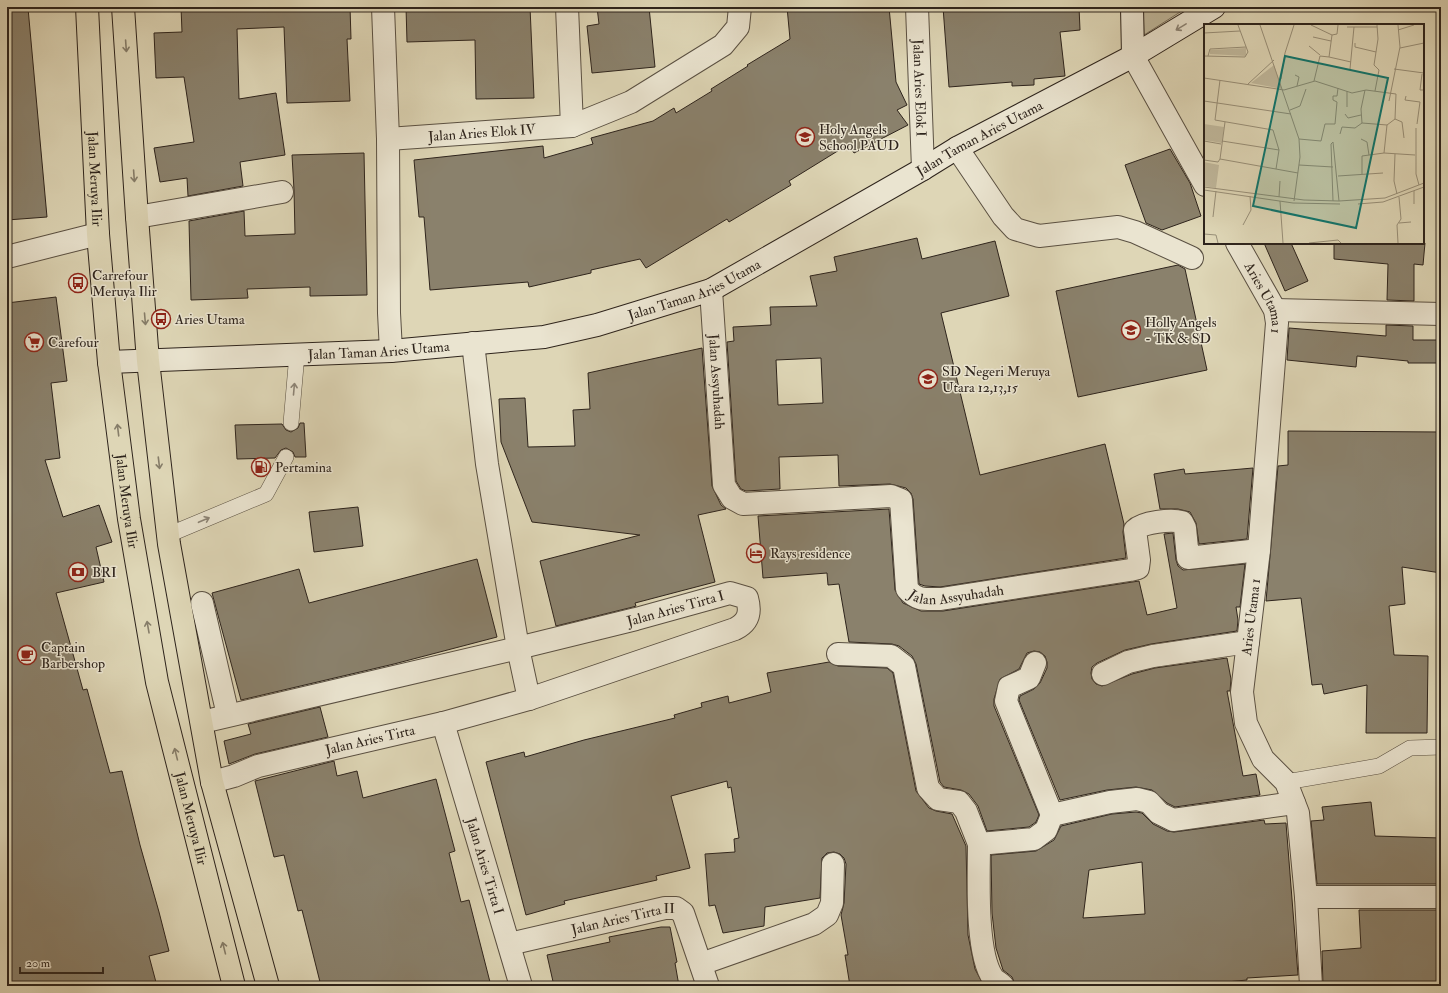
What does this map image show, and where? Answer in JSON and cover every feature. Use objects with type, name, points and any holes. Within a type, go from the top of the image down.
[{"type":"main road","name":"Jalan Meruya Ilir","points":[[87,7],[98,234],[109,362],[129,520],[157,682],[234,986]]},
{"type":"main road","name":"Jalan Meruya Ilir","points":[[123,7],[148,361],[168,535],[212,782],[268,986]]},
{"type":"street","points":[[383,7],[388,139],[388,313],[391,351]]},
{"type":"street","points":[[567,7],[572,126]]},
{"type":"street","name":"Jalan Aries Elok IV","points":[[388,139],[572,126],[631,102],[723,45],[738,27],[740,7]]},
{"type":"street","name":"Jalan Aries Elok I","points":[[918,7],[923,169]]},
{"type":"street","points":[[1132,7],[1134,56],[1202,175]]},
{"type":"street","name":"Jalan Taman Aries Utama","points":[[109,362],[391,351],[544,337],[597,325],[711,290],[957,148],[1134,56],[1216,9]]},
{"type":"street","points":[[957,148],[1003,216],[1015,229],[1038,236],[1118,227],[1135,232],[1192,258]]},
{"type":"street","points":[[137,217],[282,192]]},
{"type":"street","points":[[7,257],[98,234]]},
{"type":"street","name":"Aries Utama 1","points":[[1238,244],[1275,310],[1277,323],[1259,550],[1242,692],[1246,723],[1263,759],[1286,782],[1298,813],[1306,898],[1311,986]]},
{"type":"street","name":"Jalan Assyuhadah","points":[[711,290],[724,485],[732,498],[743,504],[891,496],[901,500],[907,589],[916,598],[922,600],[941,599],[1138,568],[1139,560],[1135,530],[1140,525],[1175,520],[1182,522],[1185,528],[1188,558],[1259,550]]},
{"type":"street","points":[[1275,310],[1441,314]]},
{"type":"street","points":[[474,343],[486,464],[518,648],[529,699]]},
{"type":"street","name":"Jalan Aries Tirta I","points":[[518,648],[636,619],[730,593],[747,598],[750,609],[747,619],[742,626],[735,630],[529,699]]},
{"type":"street","points":[[202,603],[228,715]]},
{"type":"street","points":[[1103,674],[1128,662],[1153,656],[1248,642]]},
{"type":"street","points":[[202,722],[518,648]]},
{"type":"street","points":[[838,654],[891,656],[904,666],[928,788],[938,799],[959,802],[966,811],[980,844],[979,894],[982,946],[994,978],[1003,986]]},
{"type":"street","points":[[980,844],[1034,839],[1046,830],[1052,815],[1006,701],[1009,687],[1029,678],[1035,663]]},
{"type":"street","name":"Jalan Aries Tirta","points":[[212,782],[234,776],[258,766],[443,723],[529,699]]},
{"type":"street","name":"Jalan Aries Tirta I","points":[[443,723],[521,986]]},
{"type":"street","points":[[1052,815],[1110,802],[1137,799],[1149,802],[1159,813],[1173,820],[1294,803]]},
{"type":"street","points":[[701,964],[814,924],[827,915],[832,903],[833,864]]},
{"type":"street","points":[[1306,898],[1441,897]]},
{"type":"street","name":"Jalan Aries Tirta II","points":[[509,944],[665,908],[676,908],[683,913],[708,986]]},
{"type":"lane","points":[[291,423],[297,354]]},
{"type":"lane","points":[[168,535],[266,494],[286,458]]},
{"type":"lane","points":[[1286,782],[1379,766],[1410,748],[1441,746]]},
{"type":"shaded area","points":[[1143,7],[1188,7],[1144,35]]},
{"type":"building","points":[[181,7],[350,7],[351,39],[347,39],[350,101],[287,103],[284,27],[237,29],[239,99],[276,93],[285,155],[240,162],[243,186],[188,196],[187,178],[160,182],[154,148],[194,142],[184,77],[156,78],[154,33],[182,32]]},
{"type":"building","points":[[406,7],[530,7],[534,98],[476,99],[475,40],[407,42]]},
{"type":"building","points":[[597,7],[649,7],[655,67],[592,73],[587,26],[599,24]]},
{"type":"building","points":[[787,7],[889,7],[896,82],[907,105],[897,110],[908,125],[854,153],[849,144],[789,181],[791,185],[729,222],[727,219],[646,268],[640,259],[591,270],[591,273],[529,287],[528,282],[430,290],[424,217],[419,217],[414,160],[543,146],[544,158],[593,144],[591,138],[653,121],[674,108],[676,113],[712,91],[711,89],[748,66],[747,65],[790,39]]},
{"type":"building","points":[[943,7],[1079,7],[1080,30],[1060,32],[1065,76],[1034,79],[1034,85],[1012,86],[1012,82],[949,87]]},
{"type":"building","points":[[28,8],[47,217],[7,220],[7,10]]},
{"type":"building","points":[[1170,149],[1190,183],[1201,216],[1162,230],[1146,223],[1125,165]]},
{"type":"building","points":[[364,153],[367,295],[310,296],[310,287],[247,289],[248,298],[191,300],[189,221],[244,211],[245,236],[295,234],[292,155]]},
{"type":"building","points":[[917,238],[922,259],[995,241],[1009,296],[941,313],[980,475],[1105,444],[1124,524],[1123,532],[1126,558],[940,587],[925,586],[919,584],[913,499],[911,493],[906,488],[890,484],[839,486],[838,455],[779,457],[780,489],[746,491],[741,489],[736,481],[727,342],[734,341],[733,327],[771,325],[770,307],[817,306],[810,276],[837,271],[834,257]],"holes":[[[821,358],[823,403],[778,405],[776,360]]]},
{"type":"building","points":[[1425,243],[1423,265],[1414,264],[1414,301],[1387,300],[1388,264],[1334,259],[1334,244]]},
{"type":"building","points":[[1264,244],[1291,244],[1308,281],[1285,291]]},
{"type":"building","name":"Holly Angels - TK & SD","points":[[1178,265],[1185,269],[1207,370],[1078,397],[1056,291]]},
{"type":"building","points":[[56,297],[67,381],[51,383],[60,458],[45,460],[63,517],[99,505],[112,542],[96,547],[104,582],[56,593],[83,690],[87,689],[110,773],[122,771],[140,845],[159,912],[169,951],[149,956],[157,986],[7,986],[7,303]]},
{"type":"building","points":[[1386,325],[1413,326],[1413,340],[1439,340],[1440,363],[1408,363],[1408,361],[1357,356],[1356,367],[1287,360],[1289,328],[1386,336]]},
{"type":"building","points":[[702,348],[712,486],[721,505],[726,509],[698,515],[715,582],[635,603],[636,606],[633,607],[556,626],[540,561],[640,535],[532,522],[501,442],[499,399],[525,398],[528,447],[575,446],[573,410],[590,409],[588,373]]},
{"type":"building","points":[[300,423],[304,423],[306,457],[295,457],[293,452],[286,448],[281,450],[275,458],[237,459],[235,425],[282,424],[286,430],[291,432],[298,428]]},
{"type":"building","points":[[1288,431],[1441,432],[1441,573],[1402,567],[1405,604],[1389,606],[1394,655],[1428,656],[1427,733],[1366,733],[1367,685],[1324,694],[1322,684],[1312,685],[1301,598],[1266,601],[1278,466],[1288,465]]},
{"type":"building","points":[[1253,468],[1247,539],[1199,544],[1196,523],[1190,512],[1178,509],[1160,509],[1154,474],[1184,469],[1185,474]]},
{"type":"building","points":[[358,507],[363,546],[314,552],[309,512]]},
{"type":"building","points":[[889,509],[895,590],[903,603],[921,611],[943,611],[1139,581],[1147,615],[1177,608],[1164,534],[1173,533],[1176,560],[1178,566],[1183,570],[1245,564],[1240,607],[1236,607],[1238,620],[1237,631],[1151,644],[1125,650],[1097,663],[1092,667],[1091,673],[1092,679],[1096,684],[1102,686],[1132,674],[1155,668],[1227,658],[1231,679],[1230,691],[1227,691],[1243,776],[1256,774],[1260,795],[1175,807],[1167,803],[1152,790],[1136,787],[1107,790],[1060,800],[1019,700],[1020,696],[1034,689],[1040,683],[1047,668],[1045,656],[1040,652],[1034,651],[1027,653],[1019,669],[1000,679],[994,699],[994,706],[1039,815],[1036,822],[1029,827],[987,831],[978,806],[969,794],[961,790],[944,787],[940,782],[916,664],[912,656],[899,646],[892,644],[849,642],[839,584],[828,585],[827,573],[763,578],[758,516]]},
{"type":"building","points":[[477,559],[497,637],[394,664],[241,700],[212,593],[299,569],[309,603]]},
{"type":"building","points":[[829,662],[838,666],[887,668],[893,673],[916,791],[929,808],[952,814],[966,846],[968,935],[975,969],[984,986],[850,986],[845,955],[848,955],[841,915],[844,903],[846,864],[844,858],[840,854],[834,852],[827,853],[822,858],[820,898],[765,907],[764,926],[723,933],[715,905],[709,906],[705,854],[735,852],[734,839],[739,838],[731,787],[728,788],[727,781],[671,796],[690,868],[656,876],[657,880],[564,901],[565,904],[526,915],[486,762],[524,752],[525,757],[584,740],[675,718],[674,715],[702,707],[701,703],[728,696],[729,703],[771,692],[767,673]]},
{"type":"building","points":[[320,707],[328,737],[255,754],[229,764],[224,741],[251,734],[248,724]]},
{"type":"building","points":[[334,761],[337,776],[357,771],[363,798],[436,779],[455,851],[449,853],[461,902],[469,900],[491,986],[321,986],[302,910],[298,911],[284,855],[274,857],[255,781]]},
{"type":"building","points":[[1371,802],[1375,836],[1441,838],[1441,884],[1317,884],[1311,821],[1324,820],[1322,807]]},
{"type":"building","points":[[1142,813],[1153,824],[1167,831],[1174,832],[1264,820],[1265,824],[1286,823],[1298,975],[1247,978],[1247,980],[1185,986],[1052,986],[1052,982],[1015,984],[1012,977],[1003,970],[996,948],[992,913],[991,855],[1036,851],[1054,840],[1061,826],[1112,814]],"holes":[[[1142,862],[1145,914],[1083,918],[1089,870]]]},
{"type":"building","points":[[1359,910],[1441,910],[1441,986],[1323,986],[1322,951],[1361,948]]},
{"type":"building","points":[[661,927],[670,927],[677,962],[675,963],[679,986],[554,986],[547,955],[610,942],[609,937]]},
{"type":"place","name":"Holy Angels School PAUD","points":[[805,137]]},
{"type":"place","name":"Carrefour Meruya Ilir","points":[[78,283]]},
{"type":"place","name":"Aries Utama","points":[[161,319]]},
{"type":"place","name":"Holly Angels - TK & SD","points":[[1131,330]]},
{"type":"place","name":"Carefour","points":[[34,342]]},
{"type":"place","name":"SD Negeri Meruya Utara 12,13,15","points":[[928,379]]},
{"type":"place","name":"Pertamina","points":[[261,467]]},
{"type":"place","name":"Rays residence","points":[[756,553]]},
{"type":"place","name":"BRI","points":[[78,572]]},
{"type":"place","name":"Captain Barbershop","points":[[27,655]]}]
